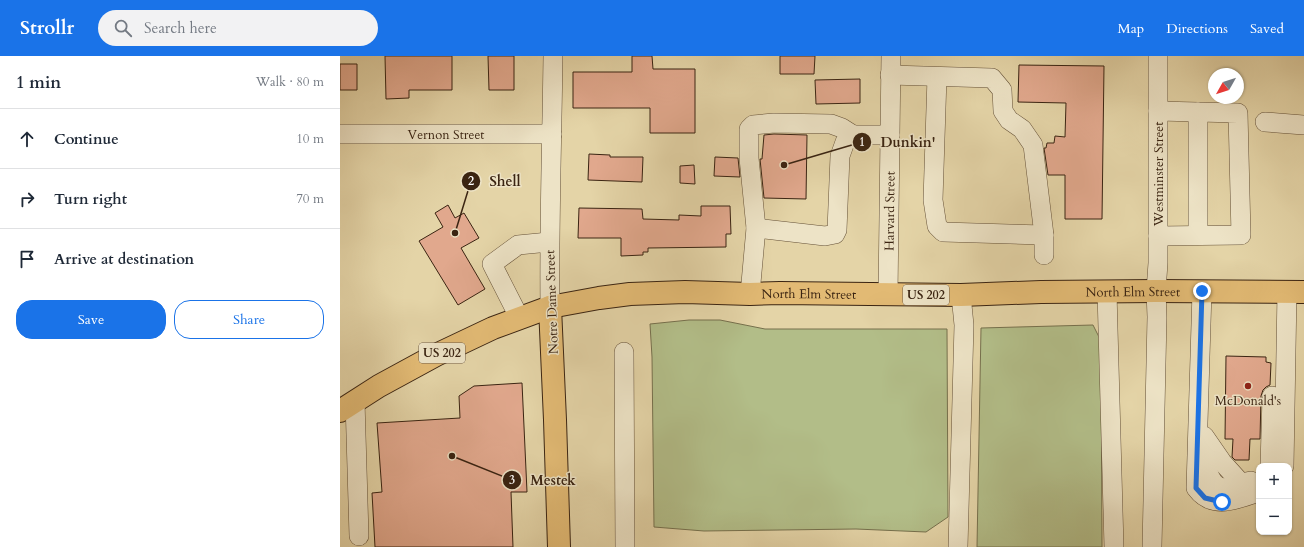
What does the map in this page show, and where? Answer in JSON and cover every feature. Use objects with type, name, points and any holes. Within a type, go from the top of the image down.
[{"type":"main road","name":"North Elm Street","points":[[348,406],[379,386],[436,355],[519,317],[550,307],[630,294],[686,292],[750,294],[961,295],[1041,292],[1296,292]]},
{"type":"main road","name":"Notre Dame Street","points":[[550,307],[559,547]]},
{"type":"street","name":"Notre Dame Street","points":[[550,307],[549,242],[553,56]]},
{"type":"street","name":"Harvard Street","points":[[888,295],[891,56]]},
{"type":"street","name":"Westminster Street","points":[[1152,547],[1158,236],[1158,56]]},
{"type":"street","points":[[890,75],[992,78],[1002,90],[1003,110],[1008,120],[1022,129],[1033,146],[1044,235],[1044,255]]},
{"type":"street","points":[[937,77],[934,200],[937,226],[943,232],[1044,235]]},
{"type":"street","points":[[1158,111],[1238,113],[1241,235],[1158,236]]},
{"type":"street","points":[[1198,112],[1198,235]]},
{"type":"street","points":[[1265,122],[1304,125]]},
{"type":"street","points":[[750,294],[756,228],[749,158],[749,129],[753,125],[774,123],[831,124],[842,128],[853,135],[890,135]]},
{"type":"street","name":"Vernon Street","points":[[340,134],[552,134]]},
{"type":"street","points":[[756,228],[825,236],[835,234],[837,230],[840,156],[845,142],[853,135]]},
{"type":"street","points":[[519,317],[492,264],[518,245],[549,242]]},
{"type":"street","points":[[1202,291],[1196,488],[1205,498],[1222,502],[1256,493]]},
{"type":"street","points":[[1107,292],[1114,547]]},
{"type":"street","points":[[1284,463],[1287,332],[1296,292]]},
{"type":"street","points":[[958,547],[964,326],[961,295]]},
{"type":"street","points":[[1270,463],[1275,354],[1287,332]]},
{"type":"street","points":[[624,352],[625,547]]},
{"type":"street","points":[[1199,404],[1204,436],[1222,462],[1241,483],[1256,480]]},
{"type":"street","points":[[348,406],[359,536]]},
{"type":"green space","points":[[689,320],[720,320],[765,329],[947,329],[948,517],[926,532],[856,529],[704,531],[654,527],[652,357],[650,324]]},
{"type":"green space","points":[[1093,325],[1101,341],[1102,547],[977,547],[981,328]]},
{"type":"building","points":[[385,56],[452,56],[452,90],[409,90],[409,98],[386,99]]},
{"type":"building","points":[[488,56],[514,56],[514,90],[489,90]]},
{"type":"building","points":[[632,56],[652,56],[653,69],[695,69],[695,133],[650,133],[650,108],[573,108],[573,72],[632,72]]},
{"type":"building","points":[[780,56],[815,56],[814,74],[780,74]]},
{"type":"building","points":[[340,64],[357,64],[357,90],[340,90]]},
{"type":"building","points":[[1019,65],[1104,66],[1102,219],[1065,219],[1065,175],[1048,175],[1044,148],[1046,148],[1047,143],[1054,143],[1055,136],[1065,137],[1066,103],[1018,102]]},
{"type":"building","points":[[860,79],[860,103],[816,104],[815,80]]},
{"type":"building","points":[[764,135],[807,135],[806,199],[764,198],[760,159],[762,159]]},
{"type":"building","points":[[589,154],[610,155],[610,157],[643,157],[642,182],[588,180]]},
{"type":"building","points":[[715,157],[738,158],[740,177],[714,176]]},
{"type":"building","points":[[694,165],[695,184],[680,183],[680,166]]},
{"type":"building","points":[[448,205],[455,218],[464,213],[479,238],[461,248],[485,289],[458,305],[419,241],[443,227],[435,213]]},
{"type":"building","points":[[701,206],[730,206],[731,234],[726,234],[726,247],[648,248],[648,252],[643,252],[643,255],[621,256],[621,238],[578,238],[579,208],[642,209],[643,219],[679,220],[679,215],[701,216]]},
{"type":"building","name":"McDonald's","points":[[1226,356],[1266,357],[1266,362],[1271,363],[1270,385],[1263,390],[1261,396],[1260,439],[1250,439],[1249,460],[1235,460],[1232,457],[1233,439],[1225,439]]},
{"type":"building","points":[[522,383],[527,492],[511,492],[513,547],[375,547],[372,493],[382,492],[377,423],[460,418],[459,396],[474,386]]},
{"type":"place","name":"Dunkin'","points":[[784,165]]},
{"type":"place","name":"Shell","points":[[455,233]]},
{"type":"place","name":"McDonald's","points":[[1248,386]]},
{"type":"place","name":"Mestek","points":[[452,456]]},
{"type":"route","points":[[1202,291],[1196,488],[1205,498],[1222,502]]}]
